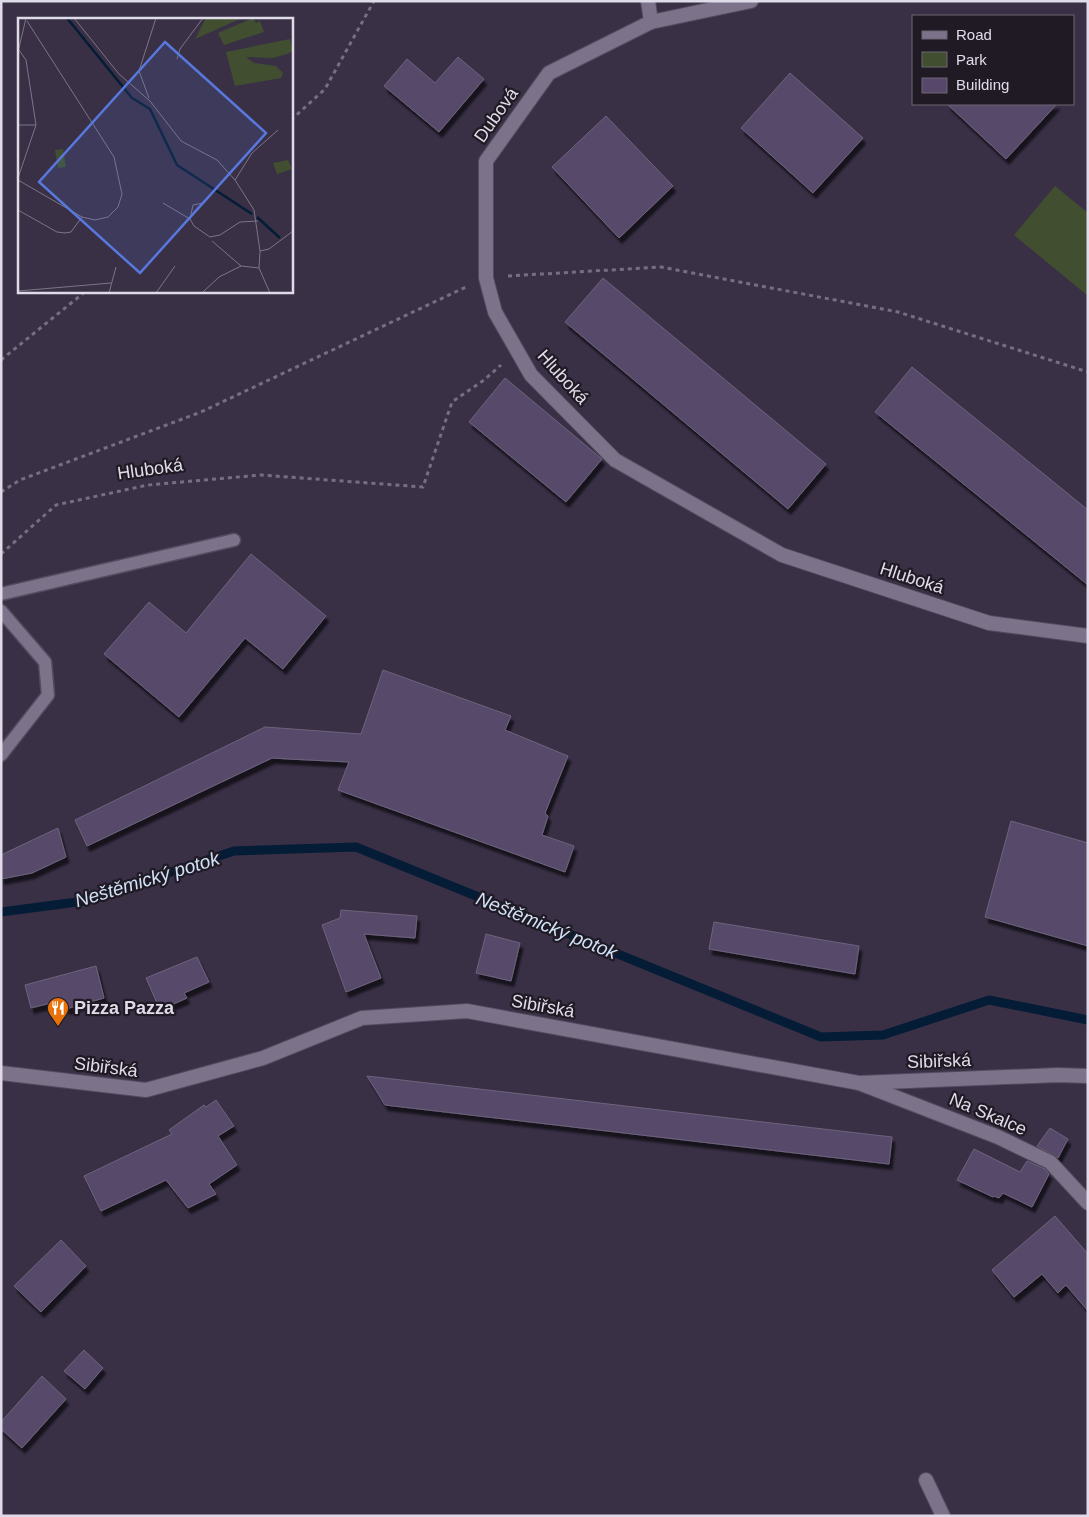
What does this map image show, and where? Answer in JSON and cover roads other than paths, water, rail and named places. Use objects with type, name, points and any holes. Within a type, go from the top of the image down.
[{"type":"street","points":[[648,1],[651,22]]},
{"type":"street","name":"Dubová","points":[[516,351],[495,312],[486,278],[486,161],[549,73],[651,22],[751,1]]},
{"type":"street","name":"Hluboká","points":[[516,351],[531,375],[615,460],[782,556],[989,623],[1088,636]]},
{"type":"street","name":"Sibiřská","points":[[1,1073],[146,1090],[263,1058],[362,1018],[467,1011],[859,1083],[1058,1075],[1088,1076]]},
{"type":"street","name":"Na Skalce","points":[[859,1083],[998,1137],[1050,1162],[1088,1203]]},
{"type":"street","points":[[926,1480],[943,1516]]},
{"type":"lane","points":[[1,594],[234,540]]},
{"type":"lane","points":[[1,611],[44,662],[48,695],[1,756]]},
{"type":"waterway","name":"Neštěmický potok","points":[[1,912],[85,901],[234,851],[356,847],[821,1037],[883,1035],[989,1000],[1088,1020]]},
{"type":"place","name":"Pizza Pazza","points":[[58,1027]]}]
